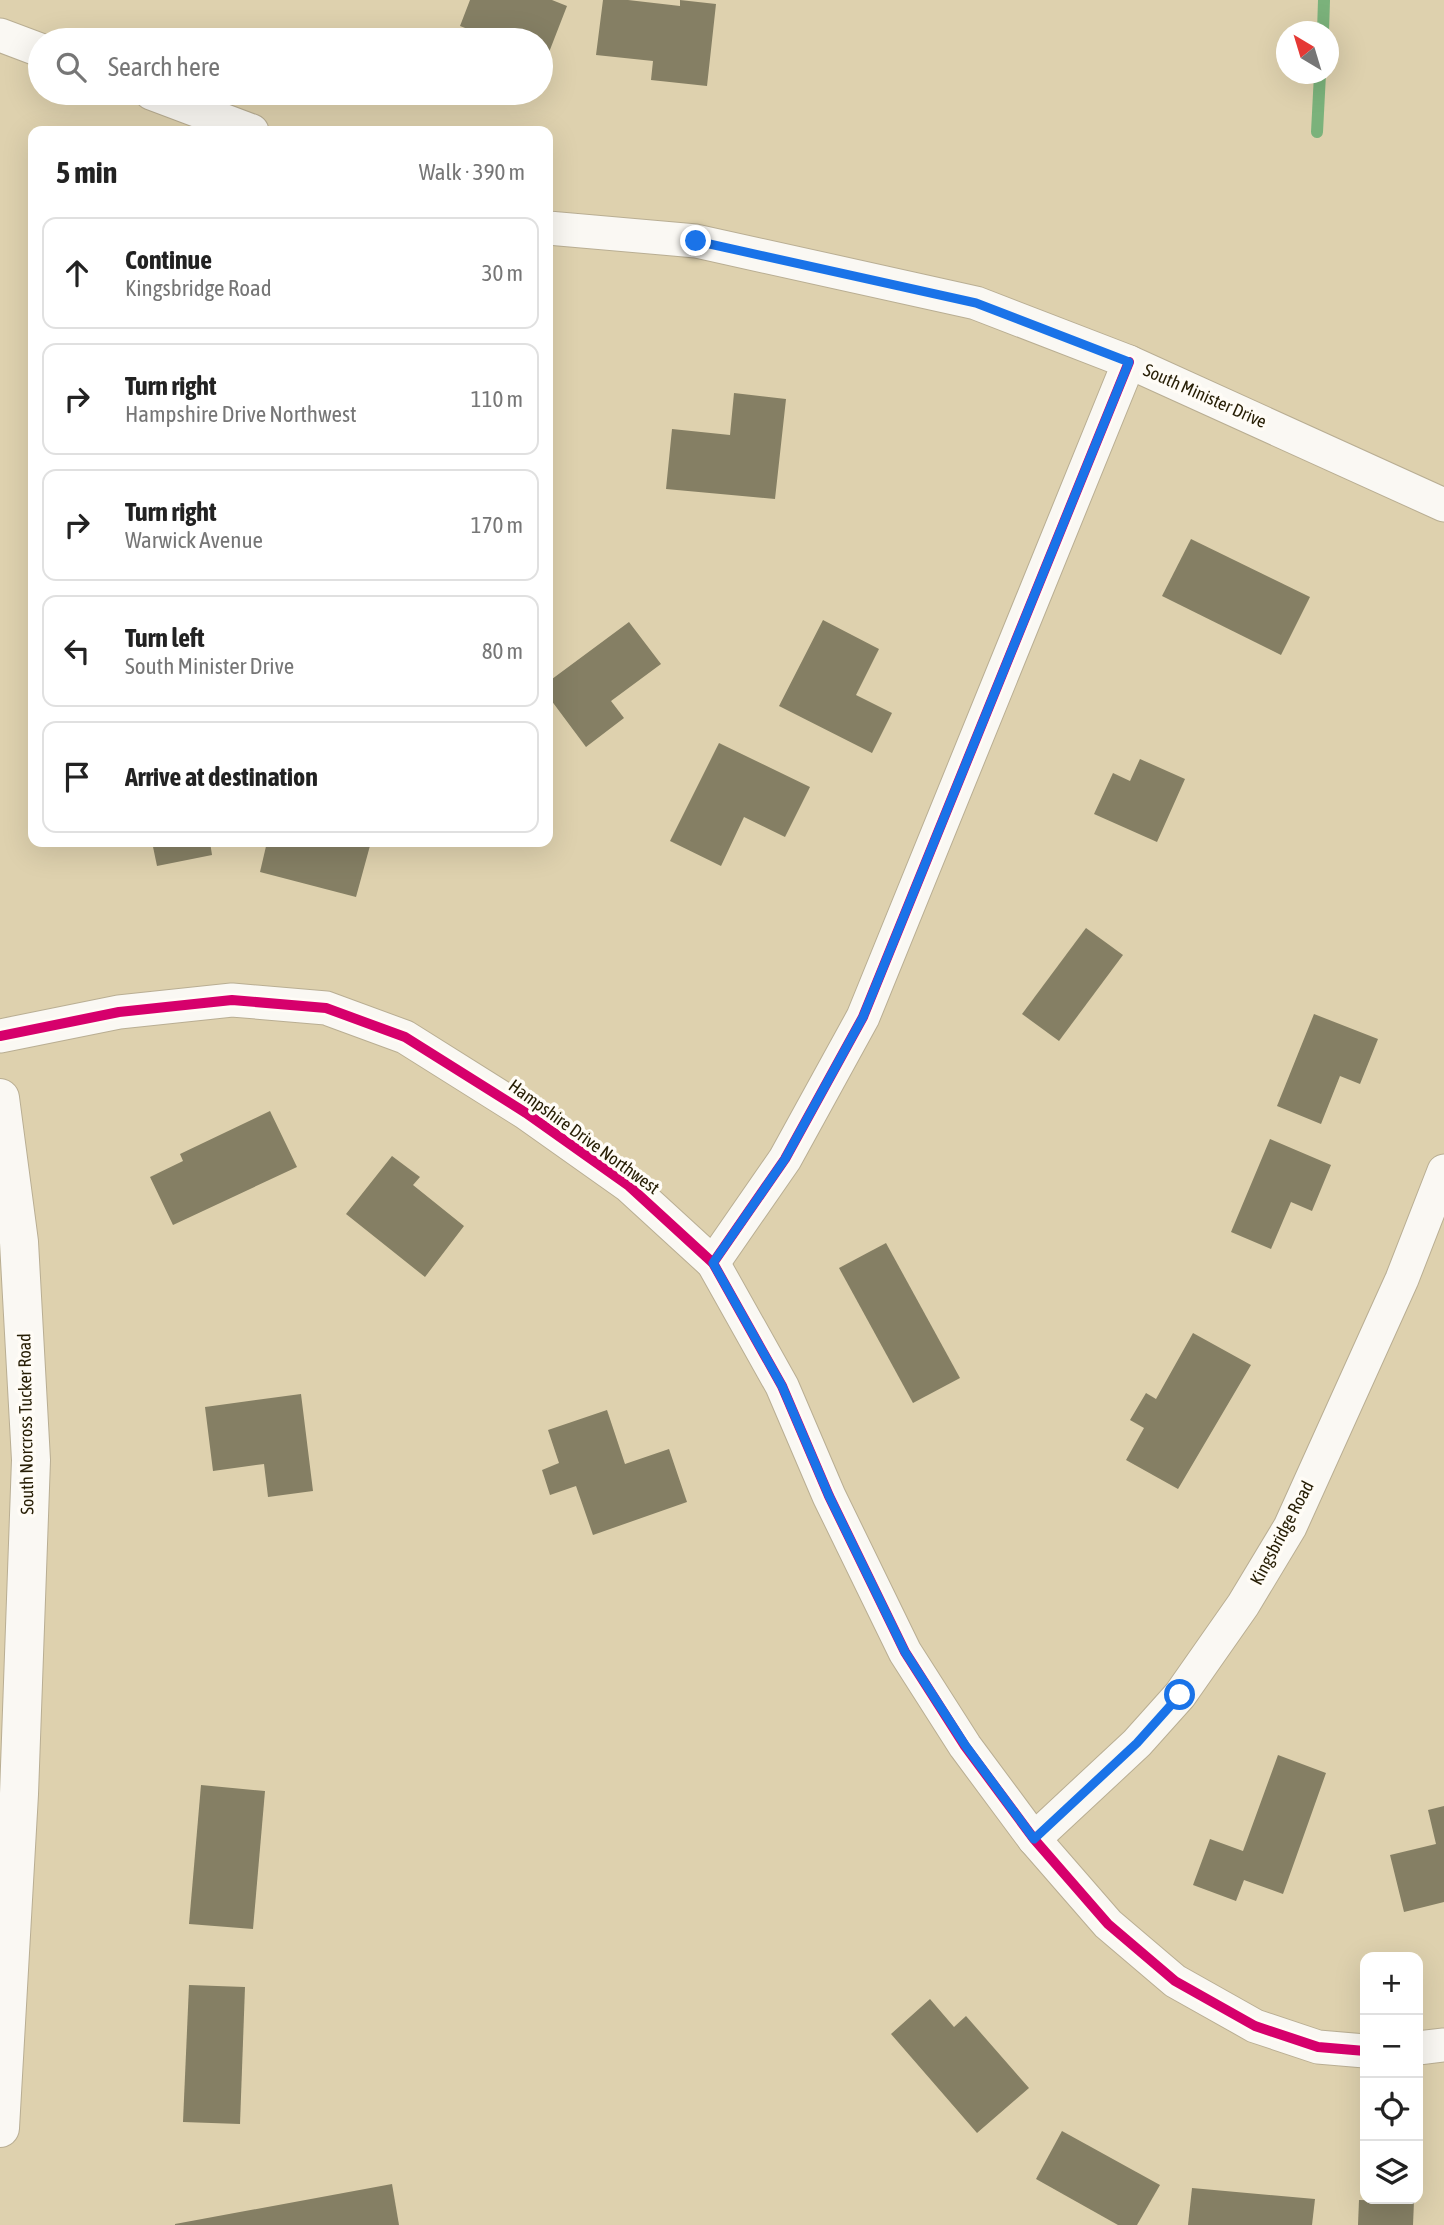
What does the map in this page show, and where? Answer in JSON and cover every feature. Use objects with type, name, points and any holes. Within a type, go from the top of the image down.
[{"type":"main road","name":"South Norcross Tucker Road","points":[[0,1098],[19,1242],[30,1460],[19,1794],[6,1900],[0,2128]]},
{"type":"street","points":[[0,35],[28,46]]},
{"type":"street","points":[[183,105],[239,126]]},
{"type":"street","name":"South Minister Drive","points":[[553,229],[696,241],[976,303],[1129,362],[1444,505]]},
{"type":"street","points":[[713,1263],[785,1159],[863,1017],[1129,362]]},
{"type":"street","name":"Hampshire Drive Northwest","points":[[0,1036],[119,1012],[232,1000],[326,1007],[405,1037],[526,1113],[629,1186],[713,1263],[782,1386],[829,1496],[905,1652],[965,1745],[1034,1839],[1108,1924],[1175,1982],[1255,2026],[1318,2047],[1360,2051]]},
{"type":"street","name":"Kingsbridge Road","points":[[1034,1839],[1137,1743],[1180,1695],[1243,1605],[1290,1527],[1402,1279],[1444,1171]]},
{"type":"street","points":[[1423,2047],[1444,2045]]},
{"type":"building","points":[[470,0],[552,0],[567,6],[553,42],[553,28],[460,26]]},
{"type":"building","points":[[603,0],[680,6],[680,0],[716,4],[707,86],[651,80],[653,61],[596,55]]},
{"type":"building","points":[[734,393],[786,399],[775,499],[666,489],[672,429],[730,435]]},
{"type":"building","points":[[1191,539],[1310,597],[1281,655],[1162,596]]},
{"type":"building","points":[[823,620],[879,649],[856,695],[892,713],[872,753],[779,706]]},
{"type":"building","points":[[629,622],[661,664],[611,701],[624,718],[586,747],[553,703],[553,678]]},
{"type":"building","points":[[719,743],[810,787],[785,837],[744,817],[721,866],[670,841]]},
{"type":"building","points":[[1140,759],[1185,779],[1157,842],[1094,814],[1113,773],[1130,781]]},
{"type":"building","points":[[153,847],[211,847],[212,855],[157,866]]},
{"type":"building","points":[[266,847],[370,847],[356,897],[260,872]]},
{"type":"building","points":[[1086,928],[1123,955],[1059,1041],[1022,1014]]},
{"type":"building","points":[[1314,1014],[1378,1039],[1360,1084],[1340,1076],[1321,1124],[1277,1106]]},
{"type":"building","points":[[270,1111],[297,1167],[173,1225],[150,1177],[183,1161],[180,1154]]},
{"type":"building","points":[[1270,1139],[1331,1165],[1312,1211],[1291,1202],[1271,1249],[1231,1232]]},
{"type":"building","points":[[392,1156],[420,1177],[413,1185],[464,1226],[425,1277],[346,1214]]},
{"type":"building","points":[[886,1243],[960,1378],[913,1403],[839,1268]]},
{"type":"building","points":[[1193,1333],[1251,1365],[1178,1489],[1126,1460],[1144,1428],[1130,1420],[1146,1393],[1156,1399]]},
{"type":"building","points":[[301,1394],[313,1491],[268,1497],[264,1464],[213,1471],[205,1407]]},
{"type":"building","points":[[607,1410],[625,1464],[669,1449],[687,1502],[593,1535],[576,1486],[550,1495],[542,1470],[559,1463],[548,1430]]},
{"type":"building","points":[[1278,1755],[1326,1773],[1283,1894],[1244,1880],[1236,1901],[1193,1885],[1210,1839],[1243,1851]]},
{"type":"building","points":[[201,1785],[265,1791],[253,1929],[189,1924]]},
{"type":"building","points":[[1444,1806],[1444,1902],[1404,1912],[1390,1855],[1436,1844],[1428,1810]]},
{"type":"building","points":[[189,1985],[245,1987],[240,2124],[183,2122]]},
{"type":"building","points":[[930,1999],[954,2027],[966,2016],[1029,2088],[977,2133],[891,2034]]},
{"type":"building","points":[[1062,2131],[1160,2185],[1137,2225],[1118,2225],[1036,2179]]},
{"type":"building","points":[[392,2184],[399,2225],[175,2225],[175,2224]]},
{"type":"building","points":[[1192,2188],[1315,2199],[1312,2225],[1188,2225]]},
{"type":"building","points":[[1359,2200],[1360,2204],[1414,2204],[1413,2225],[1358,2225]]},
{"type":"waterway","points":[[1323,21],[1324,0]]},
{"type":"waterway","points":[[1317,132],[1319,84]]},
{"type":"cycle path","points":[[713,1263],[785,1159],[863,1017],[1129,362]]},
{"type":"cycle path","points":[[0,1036],[119,1012],[232,1000],[326,1008],[405,1037],[526,1113],[629,1186],[713,1263],[782,1386],[829,1496],[905,1652],[965,1746],[1034,1839],[1108,1924],[1175,1981],[1255,2026],[1318,2047],[1360,2051]]},
{"type":"route","points":[[696,241],[976,303],[1129,362],[863,1017],[785,1159],[713,1263],[782,1386],[829,1496],[905,1652],[965,1745],[1034,1839],[1137,1743],[1180,1695]]}]
